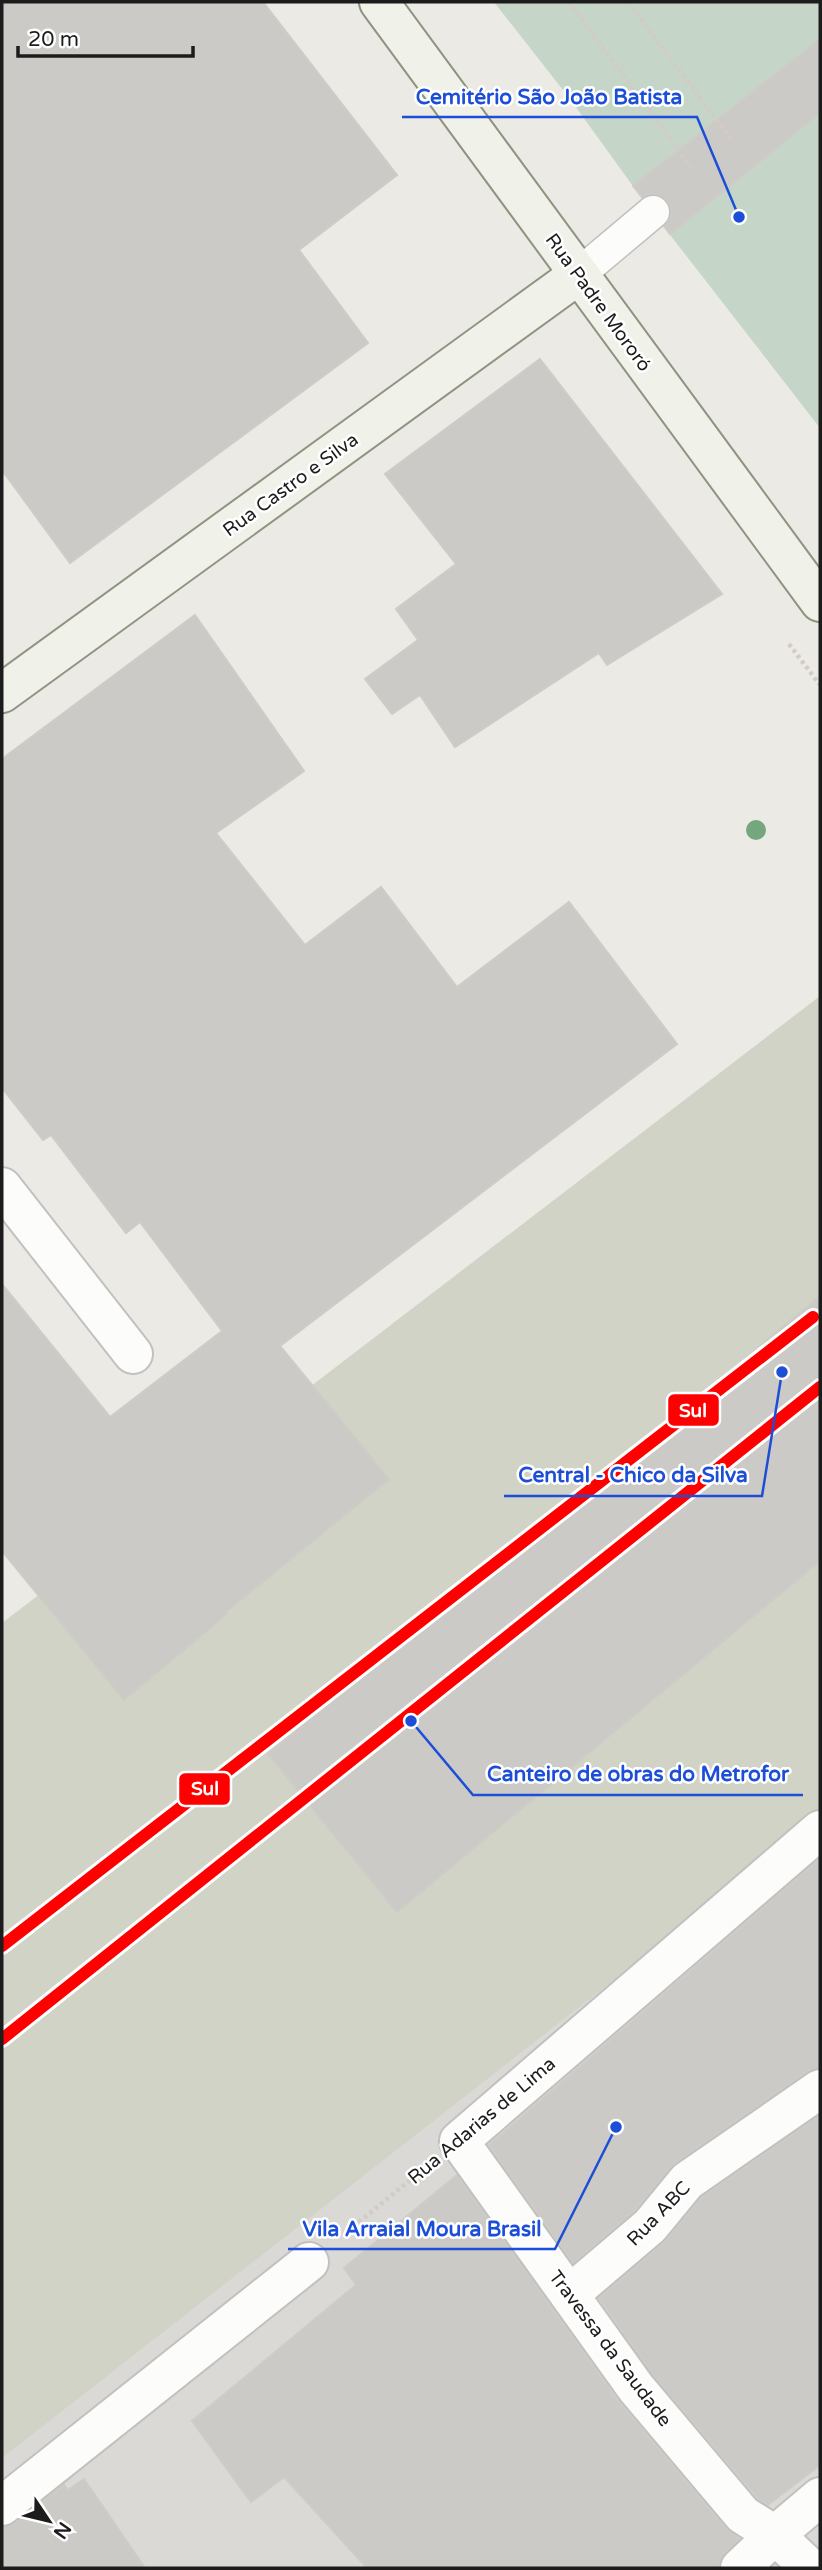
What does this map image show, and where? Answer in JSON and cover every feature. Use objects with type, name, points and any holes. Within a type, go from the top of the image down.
[{"type":"street","name":"Rua Padre Mororó","points":[[379,2],[820,602]]},
{"type":"street","name":"Rua Castro e Silva","points":[[2,694],[578,275]]},
{"type":"street","points":[[2,1187],[134,1354]]},
{"type":"street","name":"Rua Adarias de Lima","points":[[459,2141],[820,1830]]},
{"type":"street","name":"Rua ABC","points":[[570,2294],[650,2226],[687,2181],[820,2089]]},
{"type":"street","name":"Travessa da Saudade","points":[[459,2141],[636,2388],[743,2515],[775,2535],[810,2568]]},
{"type":"street","points":[[2,2506],[309,2262]]},
{"type":"street","points":[[740,2568],[820,2497]]},
{"type":"lane","points":[[578,275],[653,212]]},
{"type":"path","points":[[569,2],[693,170]]},
{"type":"path","points":[[628,2],[731,139]]},
{"type":"path","name":"Rua Adarias de Lima","points":[[309,2262],[459,2141]]},
{"type":"shaded area","points":[[820,996],[820,1819],[2,2458],[2,1623]]},
{"type":"shaded area","points":[[820,1799],[820,2568],[2,2568],[2,2454]]},
{"type":"green space","points":[[494,2],[820,2],[820,428],[643,200],[570,99]]},
{"type":"building","points":[[2,2],[263,2],[397,175],[299,250],[368,343],[70,563],[2,470]]},
{"type":"building","points":[[820,39],[820,113],[670,234],[664,226],[670,218],[671,209],[667,201],[659,195],[649,194],[642,197],[633,186]]},
{"type":"building","points":[[540,359],[722,594],[607,665],[599,653],[455,747],[420,695],[392,714],[365,679],[418,640],[396,609],[456,564],[385,474]]},
{"type":"building","points":[[195,615],[304,771],[216,833],[305,945],[381,887],[457,987],[569,902],[677,1044],[280,1346],[389,1479],[226,1612],[227,1614],[124,1700],[2,1551],[2,1284],[110,1417],[222,1331],[140,1222],[126,1233],[51,1135],[43,1140],[2,1088],[2,759]]},
{"type":"building","points":[[820,1296],[820,1561],[397,1912],[268,1754]]},
{"type":"building","points":[[820,1859],[820,2067],[808,2071],[675,2163],[634,2211],[573,2263],[489,2145]]},
{"type":"building","points":[[820,2115],[820,2465],[768,2505],[758,2498],[653,2375],[599,2298],[664,2243],[702,2197]]},
{"type":"building","points":[[457,2175],[618,2401],[726,2529],[739,2539],[719,2561],[719,2568],[367,2568],[284,2477],[251,2502],[192,2421],[356,2285],[344,2268]]},
{"type":"building","points":[[84,2479],[145,2568],[2,2568],[2,2527],[16,2523],[64,2485],[68,2490]]},
{"type":"transit line","name":"Sul","points":[[2,1946],[813,1317]]},
{"type":"transit line","name":"Sul","points":[[2,2039],[820,1387]]},
{"type":"place","name":"Cemitério São João Batista","points":[[739,217]]},
{"type":"place","name":"Central - Chico da Silva","points":[[782,1372]]},
{"type":"place","name":"Canteiro de obras do Metrofor","points":[[411,1721]]},
{"type":"place","name":"Vila Arraial Moura Brasil","points":[[616,2127]]}]
